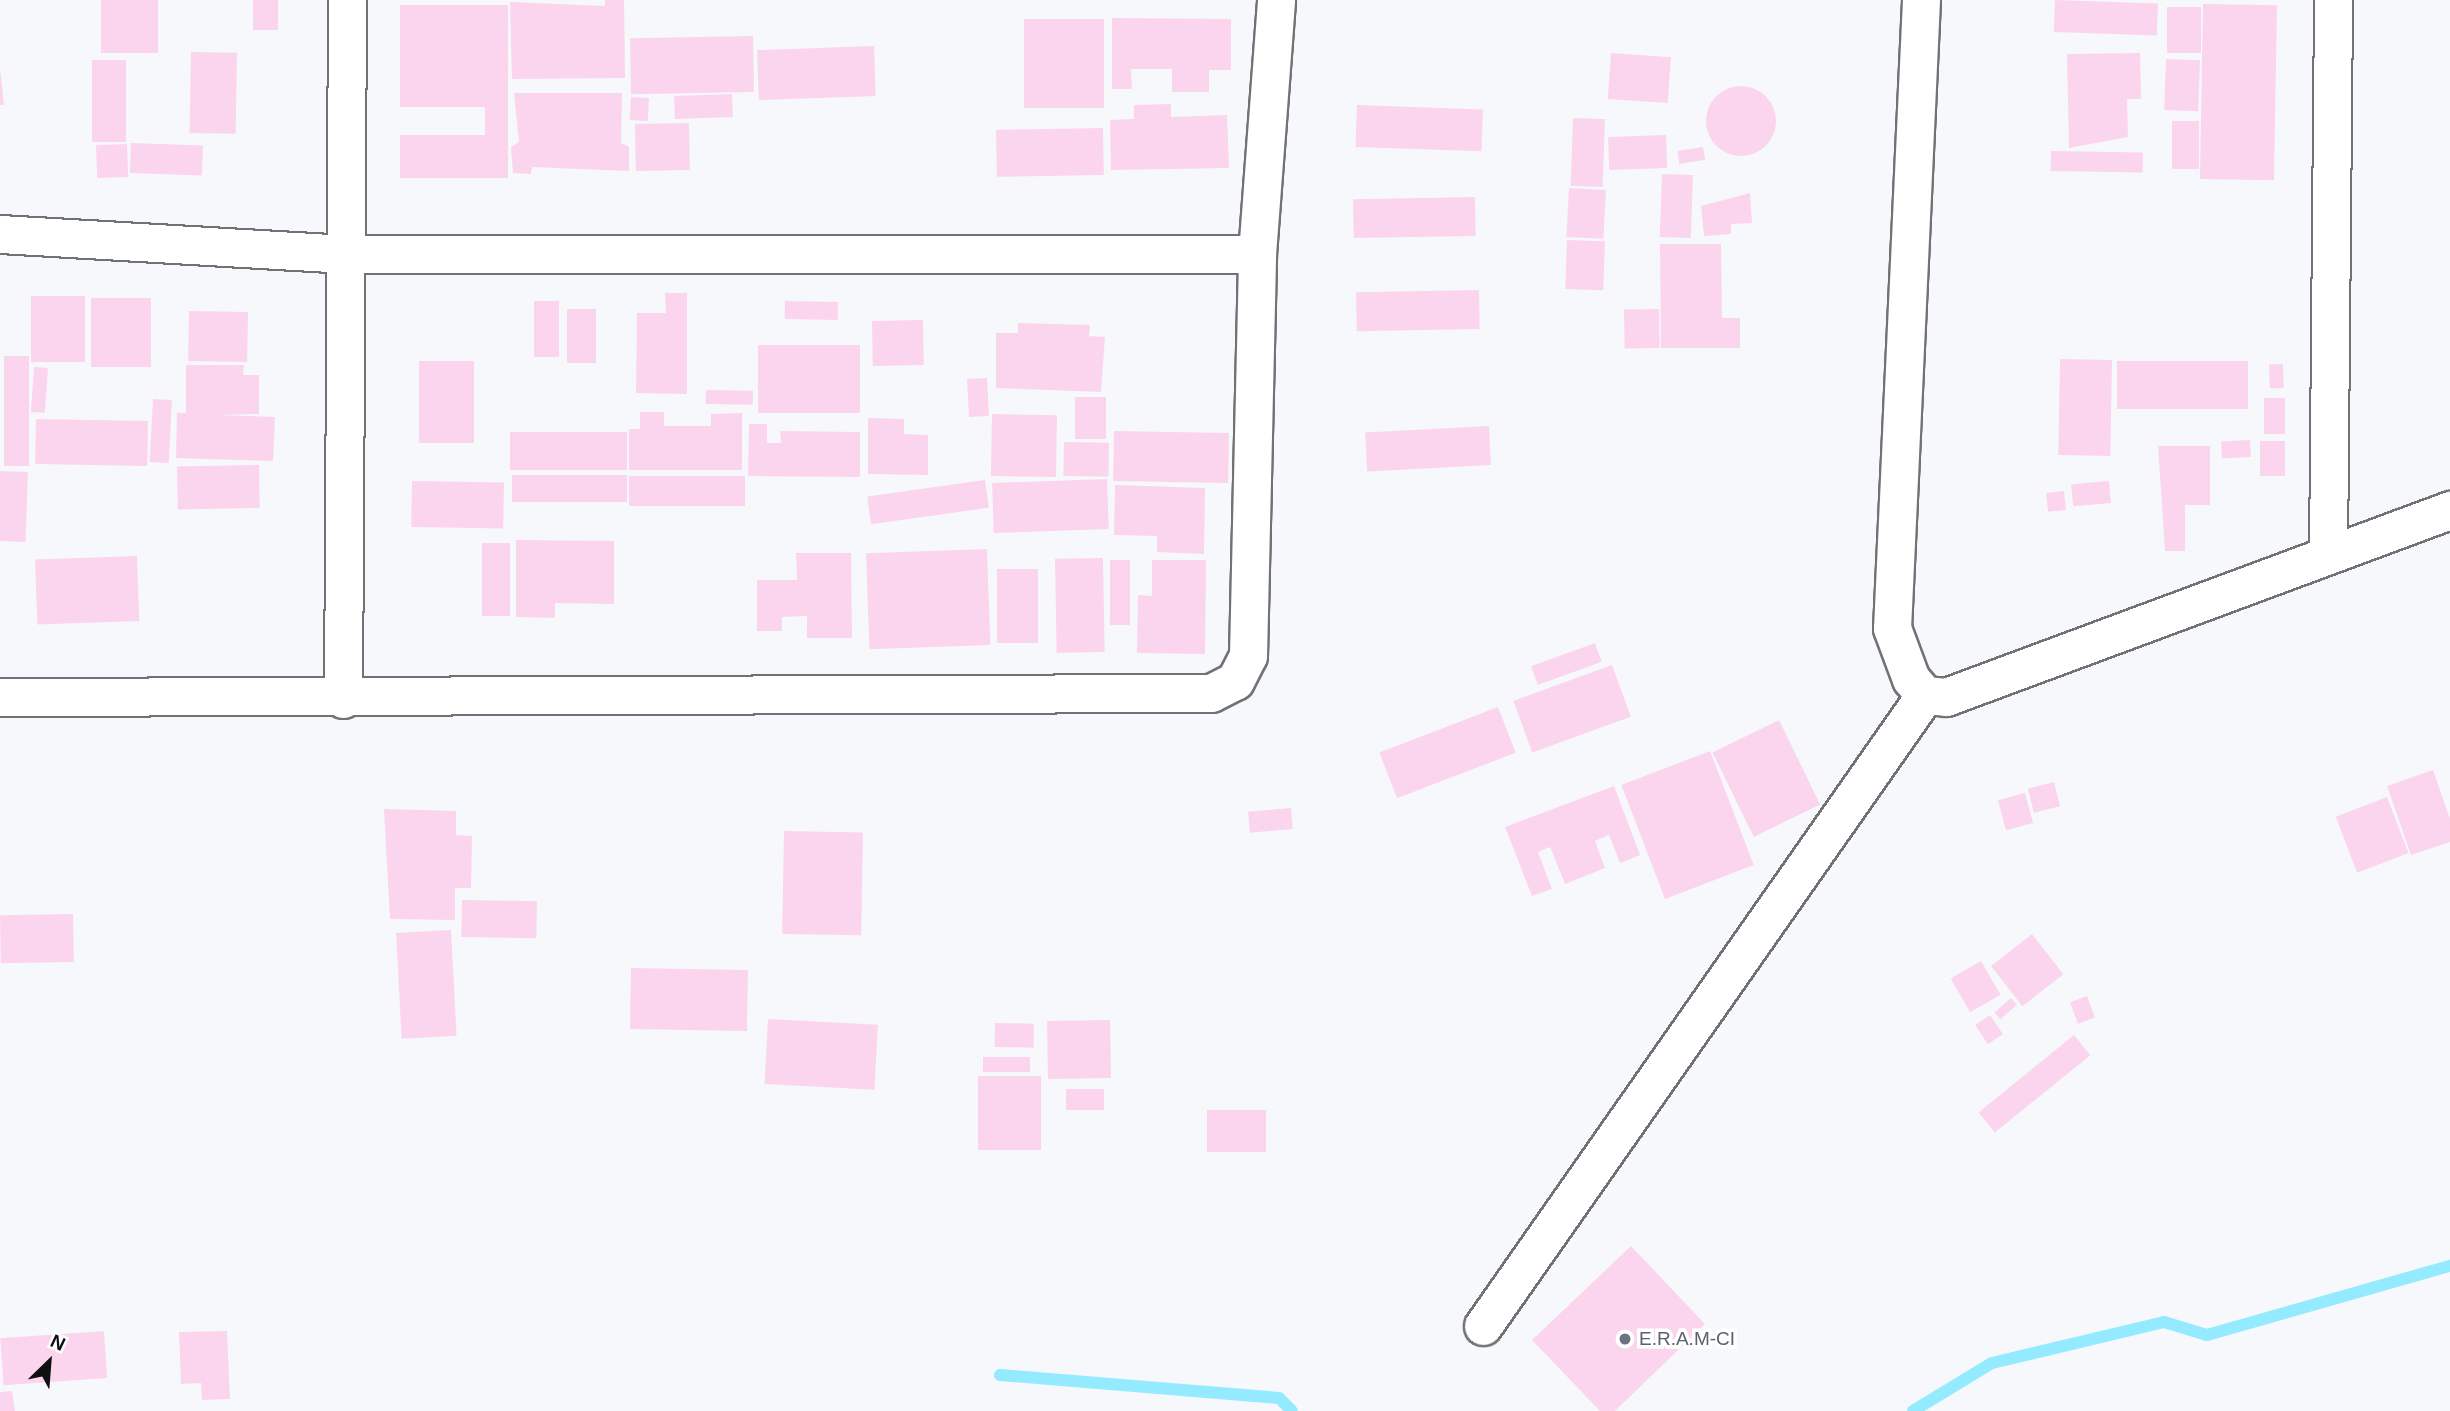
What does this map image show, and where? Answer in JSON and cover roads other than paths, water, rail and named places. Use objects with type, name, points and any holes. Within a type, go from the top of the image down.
[{"type":"street","points":[[343,699],[347,0]]},
{"type":"street","points":[[0,697],[343,699],[1211,693],[1235,681],[1248,656],[1257,254],[1276,0]]},
{"type":"street","points":[[1921,0],[1892,628],[1911,679],[1925,695],[1946,697],[2450,510]]},
{"type":"street","points":[[2328,555],[2333,0]]},
{"type":"street","points":[[0,234],[346,254],[1257,254]]},
{"type":"street","points":[[1483,1326],[1925,695]]},
{"type":"waterway","points":[[1913,1411],[1992,1363],[2164,1322],[2207,1335],[2450,1266]]},
{"type":"waterway","points":[[1000,1375],[1279,1398],[1292,1411]]},
{"type":"place","name":"E.R.A.M-CI","points":[[1625,1339]]}]
